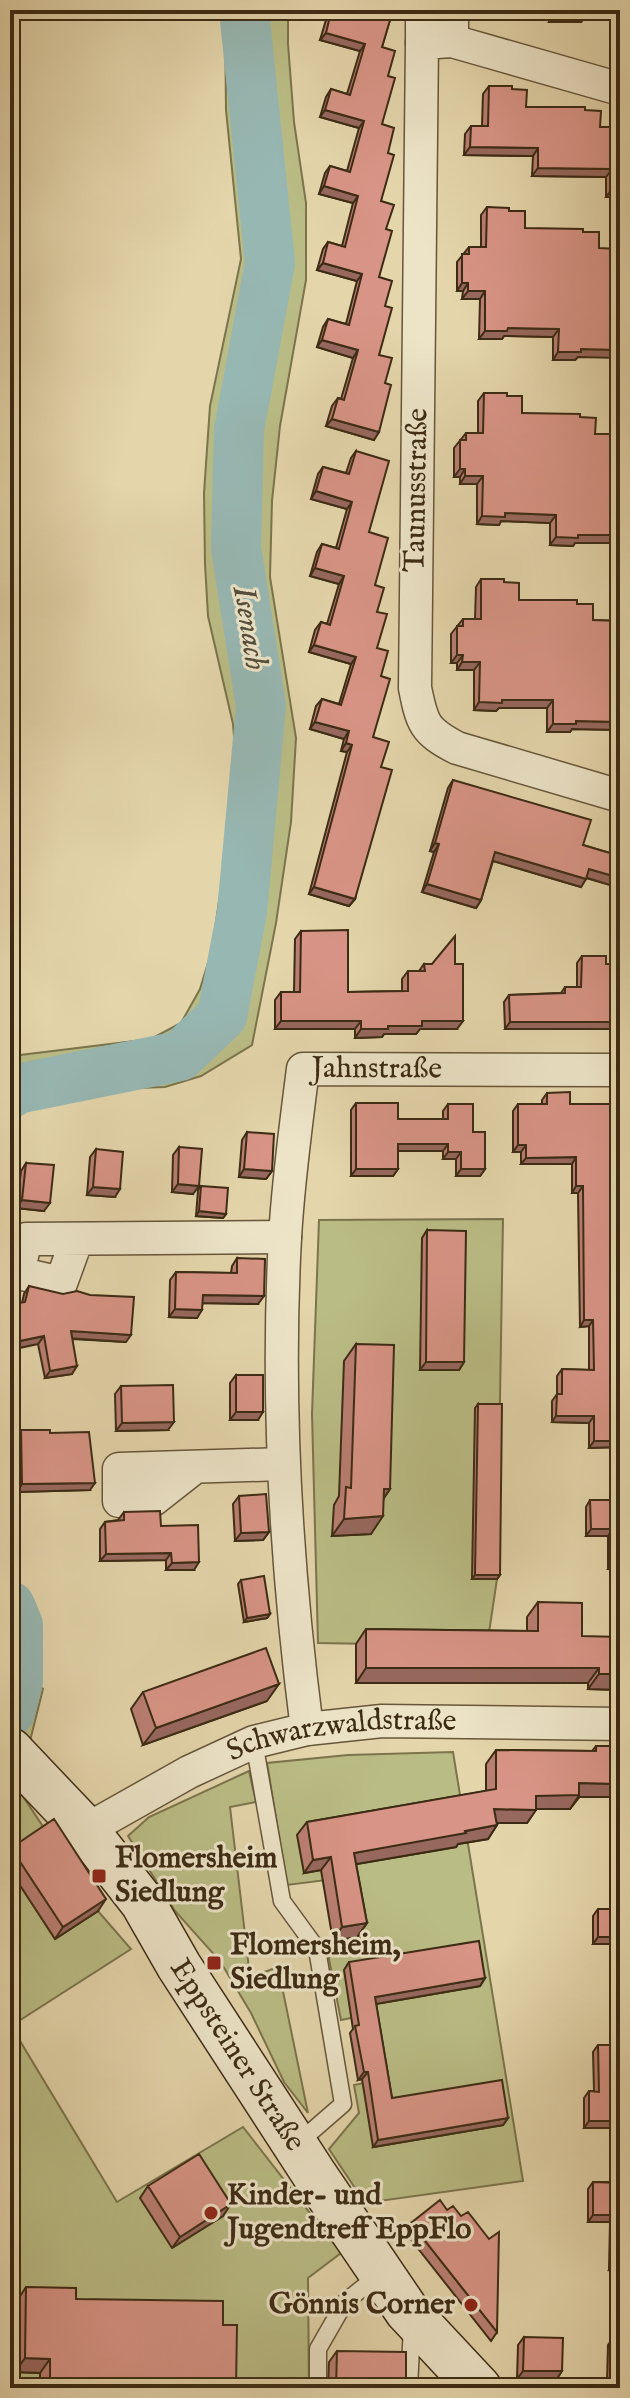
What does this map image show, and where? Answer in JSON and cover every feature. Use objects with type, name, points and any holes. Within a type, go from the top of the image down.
[{"type":"main road","name":"Eppsteiner Straße","points":[[15,1756],[86,1830],[143,1903],[179,1966],[381,2273],[413,2319],[479,2388]]},
{"type":"street","name":"Taunusstraße","points":[[422,10],[442,31],[415,673],[421,715],[435,737],[457,748],[620,796]]},
{"type":"street","points":[[442,31],[620,89]]},
{"type":"street","name":"Jahnstraße","points":[[307,1729],[288,1561],[281,1351],[285,1237],[303,1069],[620,1070]]},
{"type":"street","points":[[77,1239],[285,1237]]},
{"type":"street","points":[[195,1467],[283,1464]]},
{"type":"street","name":"Schwarzwaldstraße","points":[[86,1830],[189,1772],[254,1742],[307,1729],[382,1721],[620,1724]]},
{"type":"lane","points":[[254,1742],[282,1901],[317,1949],[343,2104],[295,2145]]},
{"type":"lane","points":[[318,2388],[318,2349],[345,2302],[381,2273]]},
{"type":"lane","points":[[409,2388],[413,2319]]},
{"type":"green space","points":[[225,10],[288,10],[294,122],[306,203],[306,280],[280,426],[272,501],[270,577],[296,738],[291,822],[276,923],[252,1045],[201,1076],[165,1087],[108,1089],[15,1103],[10,1107],[10,1059],[20,1055],[151,1039],[181,1023],[200,989],[212,950],[237,776],[233,724],[208,616],[205,564],[204,493],[210,406],[241,259],[226,110]]},
{"type":"green space","points":[[503,1219],[497,1579],[487,1646],[318,1643],[312,1414],[319,1220]]},
{"type":"green space","points":[[10,1571],[28,1605],[38,1661],[35,1683],[43,1689],[18,1789],[46,1831],[10,1854]]},
{"type":"green space","points":[[453,1752],[523,2181],[365,2203],[329,2149],[359,2113],[354,2085],[384,2079],[375,2013],[341,2020],[327,1949],[361,1942],[350,1877],[287,1885],[267,1763],[348,1755]]},
{"type":"green space","points":[[249,1771],[256,1802],[230,1807],[250,1977],[278,1967],[308,2113],[284,2082],[251,2013],[220,1961],[175,1911],[128,1836],[149,1817]]},
{"type":"green space","points":[[10,1870],[55,1938],[98,1911],[131,1949],[11,2026],[117,2202],[243,2127],[341,2253],[308,2278],[309,2388],[10,2388]]},
{"type":"building","points":[[354,10],[393,10],[382,47],[395,51],[388,76],[395,78],[382,124],[394,128],[388,153],[394,155],[381,201],[394,205],[386,229],[392,231],[379,277],[392,281],[385,306],[392,308],[379,355],[392,358],[385,383],[391,385],[379,432],[332,419],[338,398],[344,400],[358,350],[322,340],[328,319],[349,325],[362,274],[323,263],[328,242],[345,247],[358,196],[324,186],[330,166],[350,172],[364,121],[325,110],[331,89],[350,95],[365,44],[326,33],[331,12],[352,18]]},
{"type":"building","points":[[554,10],[620,10],[620,11],[554,15]]},
{"type":"building","points":[[489,86],[512,86],[512,89],[527,90],[526,107],[585,107],[585,110],[601,111],[600,127],[620,127],[620,189],[612,189],[612,169],[538,168],[538,148],[470,147],[471,126],[488,126]]},
{"type":"building","points":[[487,207],[525,211],[525,228],[599,232],[599,248],[620,249],[620,350],[558,352],[559,329],[485,331],[485,291],[468,291],[468,283],[462,283],[462,254],[469,254],[469,247],[486,247]]},
{"type":"building","points":[[484,393],[522,396],[522,413],[580,414],[580,417],[596,418],[595,434],[620,434],[620,535],[556,537],[556,515],[505,513],[505,517],[482,516],[483,476],[465,476],[465,469],[460,469],[460,440],[466,440],[466,433],[483,433]]},
{"type":"building","points":[[356,451],[389,461],[369,532],[388,538],[375,585],[384,588],[377,612],[387,614],[377,648],[388,651],[381,676],[390,679],[373,737],[389,742],[381,767],[392,770],[355,899],[314,887],[352,745],[346,743],[349,731],[315,722],[322,699],[341,705],[356,657],[314,645],[321,622],[330,625],[344,576],[315,568],[322,544],[339,549],[352,502],[316,491],[323,467],[349,474]]},
{"type":"building","points":[[481,579],[504,579],[504,582],[519,583],[519,600],[577,600],[577,604],[593,604],[593,620],[620,621],[620,722],[553,724],[553,700],[479,702],[480,662],[462,662],[463,655],[457,655],[457,626],[463,626],[463,619],[481,619]]},
{"type":"building","points":[[453,780],[591,820],[583,845],[620,856],[620,878],[589,869],[586,879],[495,852],[481,900],[427,884]]},
{"type":"building","points":[[348,930],[348,992],[408,991],[408,971],[425,971],[424,964],[432,964],[455,936],[455,964],[463,964],[463,1021],[422,1021],[422,1026],[361,1029],[361,1021],[281,1021],[281,992],[300,992],[301,931]]},
{"type":"building","points":[[582,956],[606,956],[606,964],[617,964],[620,1022],[510,1022],[509,995],[565,993],[565,987],[581,987]]},
{"type":"building","points":[[570,1092],[570,1104],[618,1104],[620,1107],[620,1441],[594,1441],[594,1416],[556,1416],[557,1394],[562,1394],[562,1369],[594,1370],[593,1320],[584,1320],[583,1186],[576,1186],[576,1157],[526,1158],[526,1145],[518,1145],[518,1104],[547,1104],[547,1093]]},
{"type":"building","points":[[356,1103],[398,1103],[398,1119],[448,1119],[448,1104],[473,1104],[473,1132],[485,1132],[485,1169],[461,1169],[461,1152],[448,1152],[448,1144],[398,1144],[398,1169],[356,1169]]},
{"type":"building","points":[[247,1132],[274,1134],[272,1171],[244,1169]]},
{"type":"building","points":[[179,1147],[202,1149],[199,1186],[178,1184]]},
{"type":"building","points":[[96,1149],[123,1152],[120,1189],[93,1187]]},
{"type":"building","points":[[26,1163],[54,1165],[50,1203],[22,1200]]},
{"type":"building","points":[[201,1186],[228,1188],[226,1214],[199,1211]]},
{"type":"building","points":[[427,1230],[466,1231],[464,1362],[426,1362]]},
{"type":"building","points":[[237,1258],[265,1259],[264,1296],[203,1295],[202,1310],[175,1309],[176,1272],[237,1273]]},
{"type":"building","points":[[29,1286],[63,1294],[77,1291],[90,1295],[134,1297],[131,1335],[71,1331],[77,1366],[50,1371],[44,1336],[10,1343],[10,1305],[25,1302]]},
{"type":"building","points":[[356,1344],[394,1345],[390,1489],[384,1489],[383,1516],[344,1519],[346,1487],[351,1488]]},
{"type":"building","points":[[236,1375],[263,1375],[263,1412],[236,1412]]},
{"type":"building","points":[[173,1385],[174,1422],[122,1423],[121,1386]]},
{"type":"building","points":[[478,1404],[502,1404],[500,1575],[475,1575]]},
{"type":"building","points":[[21,1430],[89,1432],[95,1483],[22,1484]]},
{"type":"building","points":[[266,1494],[269,1532],[241,1533],[239,1496]]},
{"type":"building","points":[[590,1500],[620,1500],[620,1563],[612,1563],[613,1529],[591,1529]]},
{"type":"building","points":[[160,1511],[161,1526],[198,1525],[199,1562],[172,1563],[171,1553],[106,1554],[105,1522],[124,1520],[124,1512]]},
{"type":"building","points":[[264,1576],[270,1614],[247,1618],[241,1580]]},
{"type":"building","points":[[538,1602],[582,1603],[582,1636],[620,1637],[620,1674],[599,1674],[599,1668],[366,1668],[366,1629],[538,1631]]},
{"type":"building","points":[[266,1648],[279,1684],[156,1728],[143,1692]]},
{"type":"building","points":[[596,1746],[620,1746],[620,1784],[579,1783],[579,1795],[536,1796],[536,1810],[494,1809],[497,1825],[354,1853],[367,1923],[342,1927],[331,1857],[313,1860],[307,1822],[496,1789],[496,1750],[596,1751]]},
{"type":"building","points":[[54,1819],[106,1899],[63,1927],[11,1848]]},
{"type":"building","points":[[598,1909],[620,1909],[620,1937],[598,1937]]},
{"type":"building","points":[[479,1941],[485,1978],[375,1997],[392,2098],[502,2080],[508,2118],[378,2140],[368,2072],[364,2072],[355,2026],[359,2025],[349,1962]]},
{"type":"building","points":[[598,2045],[620,2045],[620,2121],[589,2121],[589,2091],[599,2092]]},
{"type":"building","points":[[620,2121],[620,2262],[614,2262],[615,2215],[593,2215],[593,2182],[618,2183]]},
{"type":"building","points":[[199,2154],[231,2204],[180,2237],[148,2186]]},
{"type":"building","points":[[440,2200],[447,2210],[453,2206],[461,2216],[468,2212],[489,2239],[499,2232],[497,2332],[411,2223]]},
{"type":"building","points":[[26,2287],[76,2288],[76,2299],[223,2301],[223,2325],[237,2325],[236,2388],[50,2388],[50,2359],[25,2358]]},
{"type":"building","points":[[524,2337],[563,2338],[562,2371],[523,2371]]},
{"type":"building","points":[[613,2338],[620,2338],[620,2375],[612,2375]]},
{"type":"building","points":[[337,2351],[406,2352],[406,2388],[336,2388]]},
{"type":"waterway","name":"Isenach","points":[[10,1094],[17,1089],[180,1056],[222,1016],[242,912],[261,706],[236,548],[239,430],[270,263],[244,10]]},
{"type":"waterway","name":"Isenach","points":[[10,1606],[18,1625],[18,1681],[10,1712]]},
{"type":"place","name":"Flomersheim Siedlung","points":[[99,1876]]},
{"type":"place","name":"Flomersheim, Siedlung","points":[[214,1963]]},
{"type":"place","name":"Kinder- und Jugendtreff EppFlo","points":[[211,2213]]},
{"type":"place","name":"Gönnis Corner","points":[[471,2305]]}]
